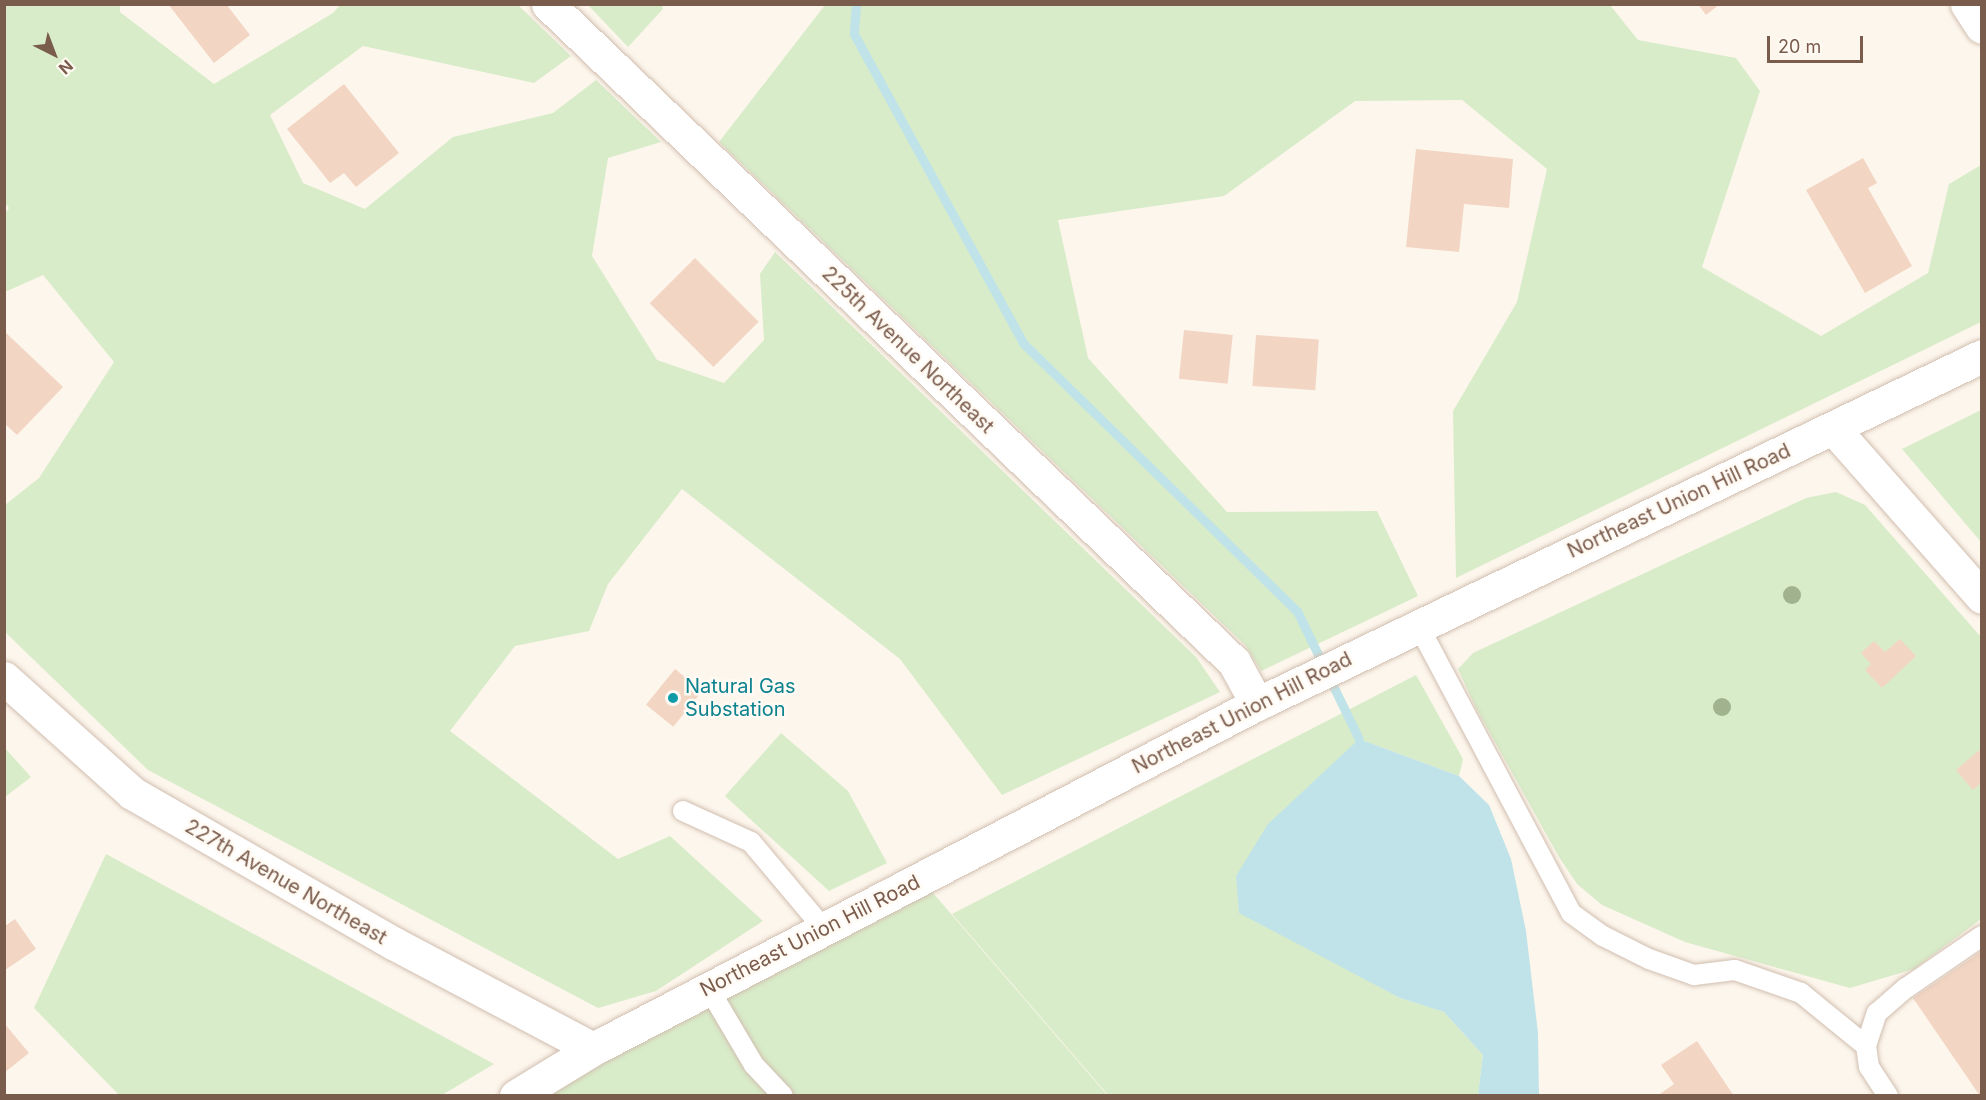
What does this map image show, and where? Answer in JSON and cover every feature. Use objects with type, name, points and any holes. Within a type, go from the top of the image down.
[{"type":"street","name":"225th Avenue Northeast","points":[[548,4],[1234,662],[1257,704]]},
{"type":"street","points":[[1967,4],[1982,27]]},
{"type":"street","name":"Northeast Union Hill Road","points":[[516,1095],[593,1049],[1257,704],[1982,356]]},
{"type":"street","points":[[1833,428],[1982,597]]},
{"type":"street","name":"227th Avenue Northeast","points":[[4,678],[132,794],[393,943],[593,1049]]},
{"type":"lane","points":[[1418,625],[1571,913],[1612,941],[1649,959],[1694,975],[1735,970],[1801,993],[1866,1046]]},
{"type":"lane","points":[[683,811],[751,842],[824,929]]},
{"type":"lane","points":[[1888,1095],[1869,1066],[1866,1046],[1877,1013],[1906,988],[1982,936]]},
{"type":"lane","points":[[709,989],[754,1065],[783,1095]]},
{"type":"green space","points":[[5,4],[120,5],[120,12],[214,84],[333,13],[340,5],[518,5],[571,56],[534,83],[363,46],[270,115],[303,183],[365,209],[453,137],[553,113],[596,80],[661,142],[608,158],[592,256],[657,360],[724,383],[764,340],[760,274],[775,252],[1196,657],[1220,692],[1002,795],[900,659],[682,489],[608,584],[589,631],[515,646],[450,731],[618,859],[670,836],[763,921],[656,991],[598,1008],[148,770],[5,632],[5,505],[39,478],[114,362],[43,275],[5,292],[5,213],[9,208],[4,202]]},
{"type":"green space","points":[[588,5],[662,5],[663,9],[628,47]]},
{"type":"green space","points":[[825,5],[1610,5],[1638,40],[1736,58],[1760,91],[1702,267],[1821,336],[1928,273],[1949,184],[1981,165],[1981,322],[1456,578],[1453,411],[1517,302],[1547,169],[1462,100],[1355,101],[1224,196],[1058,220],[1088,358],[1227,512],[1377,511],[1418,596],[1261,671],[1246,646],[719,142]]},
{"type":"green space","points":[[1981,410],[1981,542],[1902,449]]},
{"type":"green space","points":[[1836,492],[1865,505],[1981,637],[1981,919],[1914,969],[1850,988],[1685,942],[1602,905],[1577,884],[1559,857],[1476,708],[1458,669],[1473,653],[1806,498]]},
{"type":"green space","points":[[1416,675],[1463,759],[1459,776],[1359,739],[1328,958],[1400,998],[1444,1012],[1483,1055],[1478,1095],[1108,1095],[952,914]]},
{"type":"green space","points":[[781,733],[848,791],[887,863],[829,891],[725,796]]},
{"type":"green space","points":[[4,747],[31,777],[5,797],[4,797]]},
{"type":"green space","points":[[106,854],[494,1064],[442,1095],[119,1095],[34,1008]]},
{"type":"green space","points":[[921,879],[1107,1095],[516,1096]]},
{"type":"water","points":[[1359,739],[1459,776],[1489,805],[1511,859],[1526,931],[1538,1033],[1539,1095],[1478,1095],[1483,1055],[1444,1012],[1400,998],[1239,913],[1236,876],[1268,824]]},
{"type":"building","points":[[168,4],[226,4],[250,35],[214,63]]},
{"type":"building","points":[[1698,4],[1720,4],[1706,15]]},
{"type":"building","points":[[344,84],[399,153],[356,187],[344,173],[330,183],[287,129]]},
{"type":"building","points":[[1416,149],[1513,159],[1509,208],[1464,204],[1459,252],[1406,247]]},
{"type":"building","points":[[1863,158],[1877,183],[1868,188],[1912,266],[1865,293],[1806,190]]},
{"type":"building","points":[[695,258],[759,322],[713,367],[650,303]]},
{"type":"building","points":[[1184,330],[1233,335],[1228,384],[1179,379]]},
{"type":"building","points":[[4,331],[63,387],[17,435],[4,423]]},
{"type":"building","points":[[1256,335],[1319,339],[1315,390],[1252,386]]},
{"type":"building","points":[[1900,639],[1916,656],[1882,688],[1865,670],[1871,664],[1861,653],[1874,641],[1885,652]]},
{"type":"building","name":"Natural Gas Substation","points":[[675,669],[702,691],[673,727],[646,705]]},
{"type":"building","points":[[1982,748],[1982,782],[1973,790],[1956,770]]},
{"type":"building","points":[[15,919],[36,949],[5,970],[5,926]]},
{"type":"building","points":[[1982,951],[1982,1096],[1980,1096],[1913,998]]},
{"type":"building","points":[[4,1023],[29,1053],[4,1073]]},
{"type":"building","points":[[1697,1041],[1734,1096],[1657,1096],[1674,1084],[1661,1065]]},
{"type":"waterway","points":[[856,4],[854,34],[1023,343],[1297,611],[1359,739]]},
{"type":"place","name":"Natural Gas Substation","points":[[673,698]]}]
